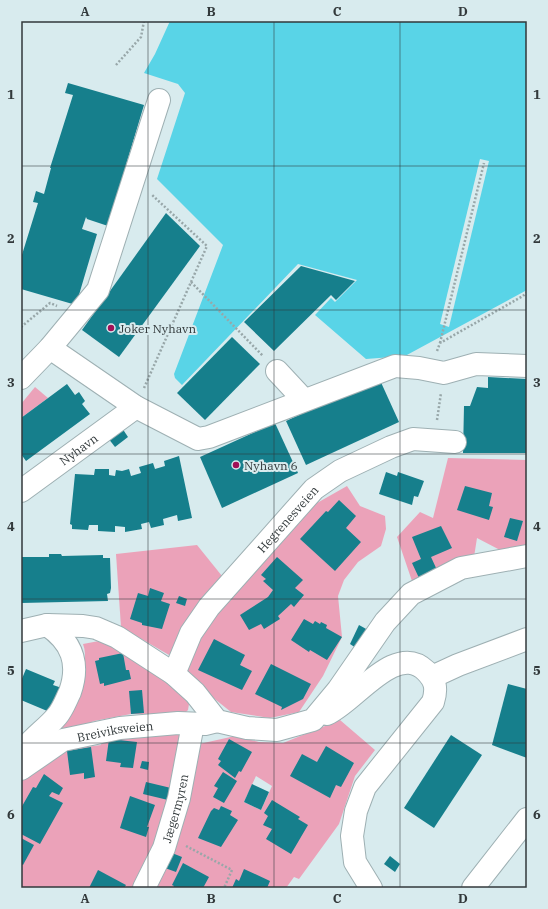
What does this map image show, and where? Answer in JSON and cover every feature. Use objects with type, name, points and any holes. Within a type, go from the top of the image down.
[{"type":"street","points":[[21,378],[50,348],[98,290],[159,100]]},
{"type":"street","points":[[50,348],[136,407],[198,438],[209,437],[395,366],[437,372],[476,364],[527,366]]},
{"type":"street","points":[[277,371],[304,400]]},
{"type":"street","name":"Nyhavn","points":[[21,491],[136,407]]},
{"type":"street","name":"Hegrenesveien","points":[[174,674],[191,633],[209,607],[314,489],[340,472],[392,447],[413,439],[455,442]]},
{"type":"street","points":[[313,720],[338,690],[385,622],[411,594],[461,568],[527,556]]},
{"type":"street","points":[[21,630],[47,625],[83,626],[96,628],[117,637],[174,674],[195,693],[217,721],[247,728],[277,730],[313,720],[330,713],[354,696],[378,674],[395,664],[409,662],[423,668],[432,677],[437,689],[433,702],[365,787],[356,811],[352,836],[355,862],[371,888]]},
{"type":"street","name":"Breiviksveien","points":[[21,768],[25,748],[63,708],[74,674],[73,657],[68,644],[58,633],[47,625]]},
{"type":"street","points":[[432,677],[458,665],[527,639]]},
{"type":"street","name":"Breiviksveien","points":[[21,768],[62,740],[120,728],[178,723],[205,724],[217,721]]},
{"type":"street","name":"Jægermyren","points":[[144,888],[167,836],[179,798],[193,724]]},
{"type":"street","points":[[473,888],[527,819]]},
{"type":"path","points":[[116,65],[141,37],[144,21]]},
{"type":"path","points":[[434,440],[437,372],[440,343],[484,163]]},
{"type":"path","points":[[134,178],[208,246],[136,407]]},
{"type":"path","points":[[191,282],[277,371]]},
{"type":"path","points":[[440,343],[524,296],[527,292]]},
{"type":"path","points":[[167,836],[232,870],[224,888]]},
{"type":"shaded area","points":[[35,387],[48,398],[21,418],[21,404]]},
{"type":"shaded area","points":[[448,458],[527,460],[527,550],[500,550],[477,538],[474,557],[413,584],[397,537],[420,512],[433,518]]},
{"type":"shaded area","points":[[347,486],[360,506],[385,516],[386,529],[381,546],[358,562],[344,580],[338,596],[342,637],[323,676],[299,712],[270,718],[231,712],[191,680],[184,671],[218,607],[310,507]]},
{"type":"shaded area","points":[[197,545],[222,576],[169,655],[121,627],[116,554]]},
{"type":"shaded area","points":[[99,641],[115,643],[167,681],[184,696],[189,704],[188,710],[184,714],[131,714],[94,721],[64,734],[58,729],[73,699],[82,675],[85,653],[83,644]]},
{"type":"shaded area","points":[[340,720],[375,750],[355,776],[339,824],[299,879],[294,877],[286,888],[152,888],[199,744],[235,736],[259,742],[283,743]],"holes":[[[256,776],[272,786],[261,810],[244,802]]]},
{"type":"shaded area","points":[[177,731],[183,739],[171,809],[133,888],[21,888],[21,778],[64,750],[101,745],[98,736]]},
{"type":"water","points":[[170,21],[527,21],[527,290],[405,356],[366,359],[315,315],[331,298],[335,302],[357,280],[298,264],[182,385],[175,378],[174,374],[223,245],[157,179],[185,93],[178,84],[144,73],[155,54]]},
{"type":"pier","points":[[480,159],[489,161],[449,327],[440,324]]},
{"type":"building","points":[[68,83],[144,105],[123,175],[125,176],[108,226],[87,219],[86,217],[82,229],[97,234],[76,305],[21,289],[21,258],[38,203],[33,202],[36,191],[44,194],[50,168],[73,95],[65,93]]},
{"type":"building","points":[[166,213],[200,246],[119,357],[82,330]]},
{"type":"building","points":[[301,266],[355,281],[336,300],[331,295],[274,351],[244,322]]},
{"type":"building","points":[[232,337],[260,364],[205,420],[177,393]]},
{"type":"building","points":[[488,377],[527,379],[527,453],[463,453],[464,406],[470,406],[477,387],[488,388]]},
{"type":"building","points":[[379,378],[399,422],[306,465],[286,421]]},
{"type":"building","points":[[67,384],[75,395],[79,392],[85,401],[82,404],[90,414],[26,461],[21,454],[21,418]]},
{"type":"building","points":[[275,423],[298,473],[222,508],[200,457]]},
{"type":"building","points":[[122,428],[128,437],[115,447],[108,438]]},
{"type":"building","points":[[179,456],[192,518],[178,521],[177,515],[163,519],[164,525],[151,528],[149,522],[141,524],[142,529],[125,532],[125,527],[115,526],[115,532],[98,531],[98,525],[89,525],[88,530],[72,529],[72,525],[70,524],[75,474],[94,475],[95,469],[109,469],[109,475],[115,476],[116,470],[122,471],[129,469],[131,476],[141,473],[139,467],[153,463],[155,469],[165,466],[164,461]]},
{"type":"building","points":[[386,472],[397,476],[398,472],[424,481],[418,497],[414,496],[412,505],[379,494]]},
{"type":"building","points":[[465,486],[492,493],[489,506],[493,507],[489,520],[457,510]]},
{"type":"building","points":[[339,500],[356,516],[346,528],[361,542],[335,571],[300,539],[326,511],[328,512]]},
{"type":"building","points":[[510,518],[523,521],[517,541],[504,537]]},
{"type":"building","points":[[441,526],[452,548],[431,557],[437,570],[419,578],[412,563],[421,559],[412,537]]},
{"type":"building","points":[[49,554],[61,554],[62,556],[103,555],[103,558],[110,558],[111,588],[110,593],[107,594],[108,601],[21,603],[21,557],[49,557]]},
{"type":"building","points":[[277,557],[303,580],[295,588],[304,595],[294,607],[291,604],[278,616],[280,619],[264,629],[261,624],[249,630],[240,615],[268,597],[273,590],[263,581],[266,579],[261,575]]},
{"type":"building","points":[[150,588],[164,593],[161,601],[170,604],[162,629],[142,625],[142,623],[130,619],[138,593],[148,596]]},
{"type":"building","points":[[179,596],[187,599],[185,606],[176,603]]},
{"type":"building","points":[[304,619],[313,624],[315,621],[320,624],[321,622],[327,625],[326,628],[342,637],[327,660],[310,650],[309,652],[291,640]]},
{"type":"building","points":[[359,625],[368,630],[356,648],[350,644]]},
{"type":"building","points":[[214,639],[245,655],[240,665],[252,671],[242,690],[198,670]]},
{"type":"building","points":[[123,653],[126,670],[129,670],[131,679],[104,686],[104,683],[100,684],[95,661],[99,660],[99,658]]},
{"type":"building","points":[[271,664],[311,684],[303,699],[281,710],[282,707],[255,694]]},
{"type":"building","points":[[26,669],[55,681],[53,685],[62,688],[52,713],[21,700],[21,681]]},
{"type":"building","points":[[508,684],[527,689],[527,758],[492,745]]},
{"type":"building","points":[[142,690],[144,713],[131,714],[129,691]]},
{"type":"building","points":[[451,735],[482,755],[434,828],[404,808]]},
{"type":"building","points":[[109,739],[137,742],[133,768],[120,767],[121,763],[106,761]]},
{"type":"building","points":[[229,739],[252,752],[241,772],[239,771],[235,778],[218,765],[221,761],[218,759]]},
{"type":"building","points":[[326,746],[354,763],[341,787],[336,785],[330,798],[290,776],[302,754],[317,762]]},
{"type":"building","points":[[91,747],[95,777],[84,779],[84,773],[70,775],[67,751]]},
{"type":"building","points":[[142,761],[149,762],[148,770],[140,768]]},
{"type":"building","points":[[223,772],[237,781],[224,803],[213,797],[218,788],[214,786]]},
{"type":"building","points":[[44,774],[63,788],[59,795],[52,792],[49,796],[63,803],[40,844],[21,834],[21,808],[33,787],[36,788]]},
{"type":"building","points":[[146,782],[171,788],[168,800],[143,794]]},
{"type":"building","points":[[252,784],[269,792],[261,810],[244,802]]},
{"type":"building","points":[[130,796],[155,805],[147,827],[149,827],[146,837],[120,828]]},
{"type":"building","points":[[272,800],[300,817],[298,819],[308,825],[291,854],[266,839],[272,829],[263,825],[268,816],[264,813]]},
{"type":"building","points":[[221,806],[232,811],[230,815],[238,820],[221,847],[198,838],[211,811],[214,808],[219,810]]},
{"type":"building","points":[[21,838],[34,845],[23,865],[21,864]]},
{"type":"building","points":[[172,853],[182,857],[176,872],[165,868]]},
{"type":"building","points":[[390,856],[400,864],[395,872],[384,864]]},
{"type":"building","points":[[183,863],[209,877],[203,888],[173,888],[174,886],[172,885]]},
{"type":"building","points":[[244,869],[270,881],[267,888],[232,888],[236,879],[239,881]]},
{"type":"building","points":[[98,870],[126,885],[124,888],[89,888]]},
{"type":"place","name":"Joker Nyhavn","points":[[111,328]]},
{"type":"place","name":"Nyhavn 6","points":[[236,465]]}]
